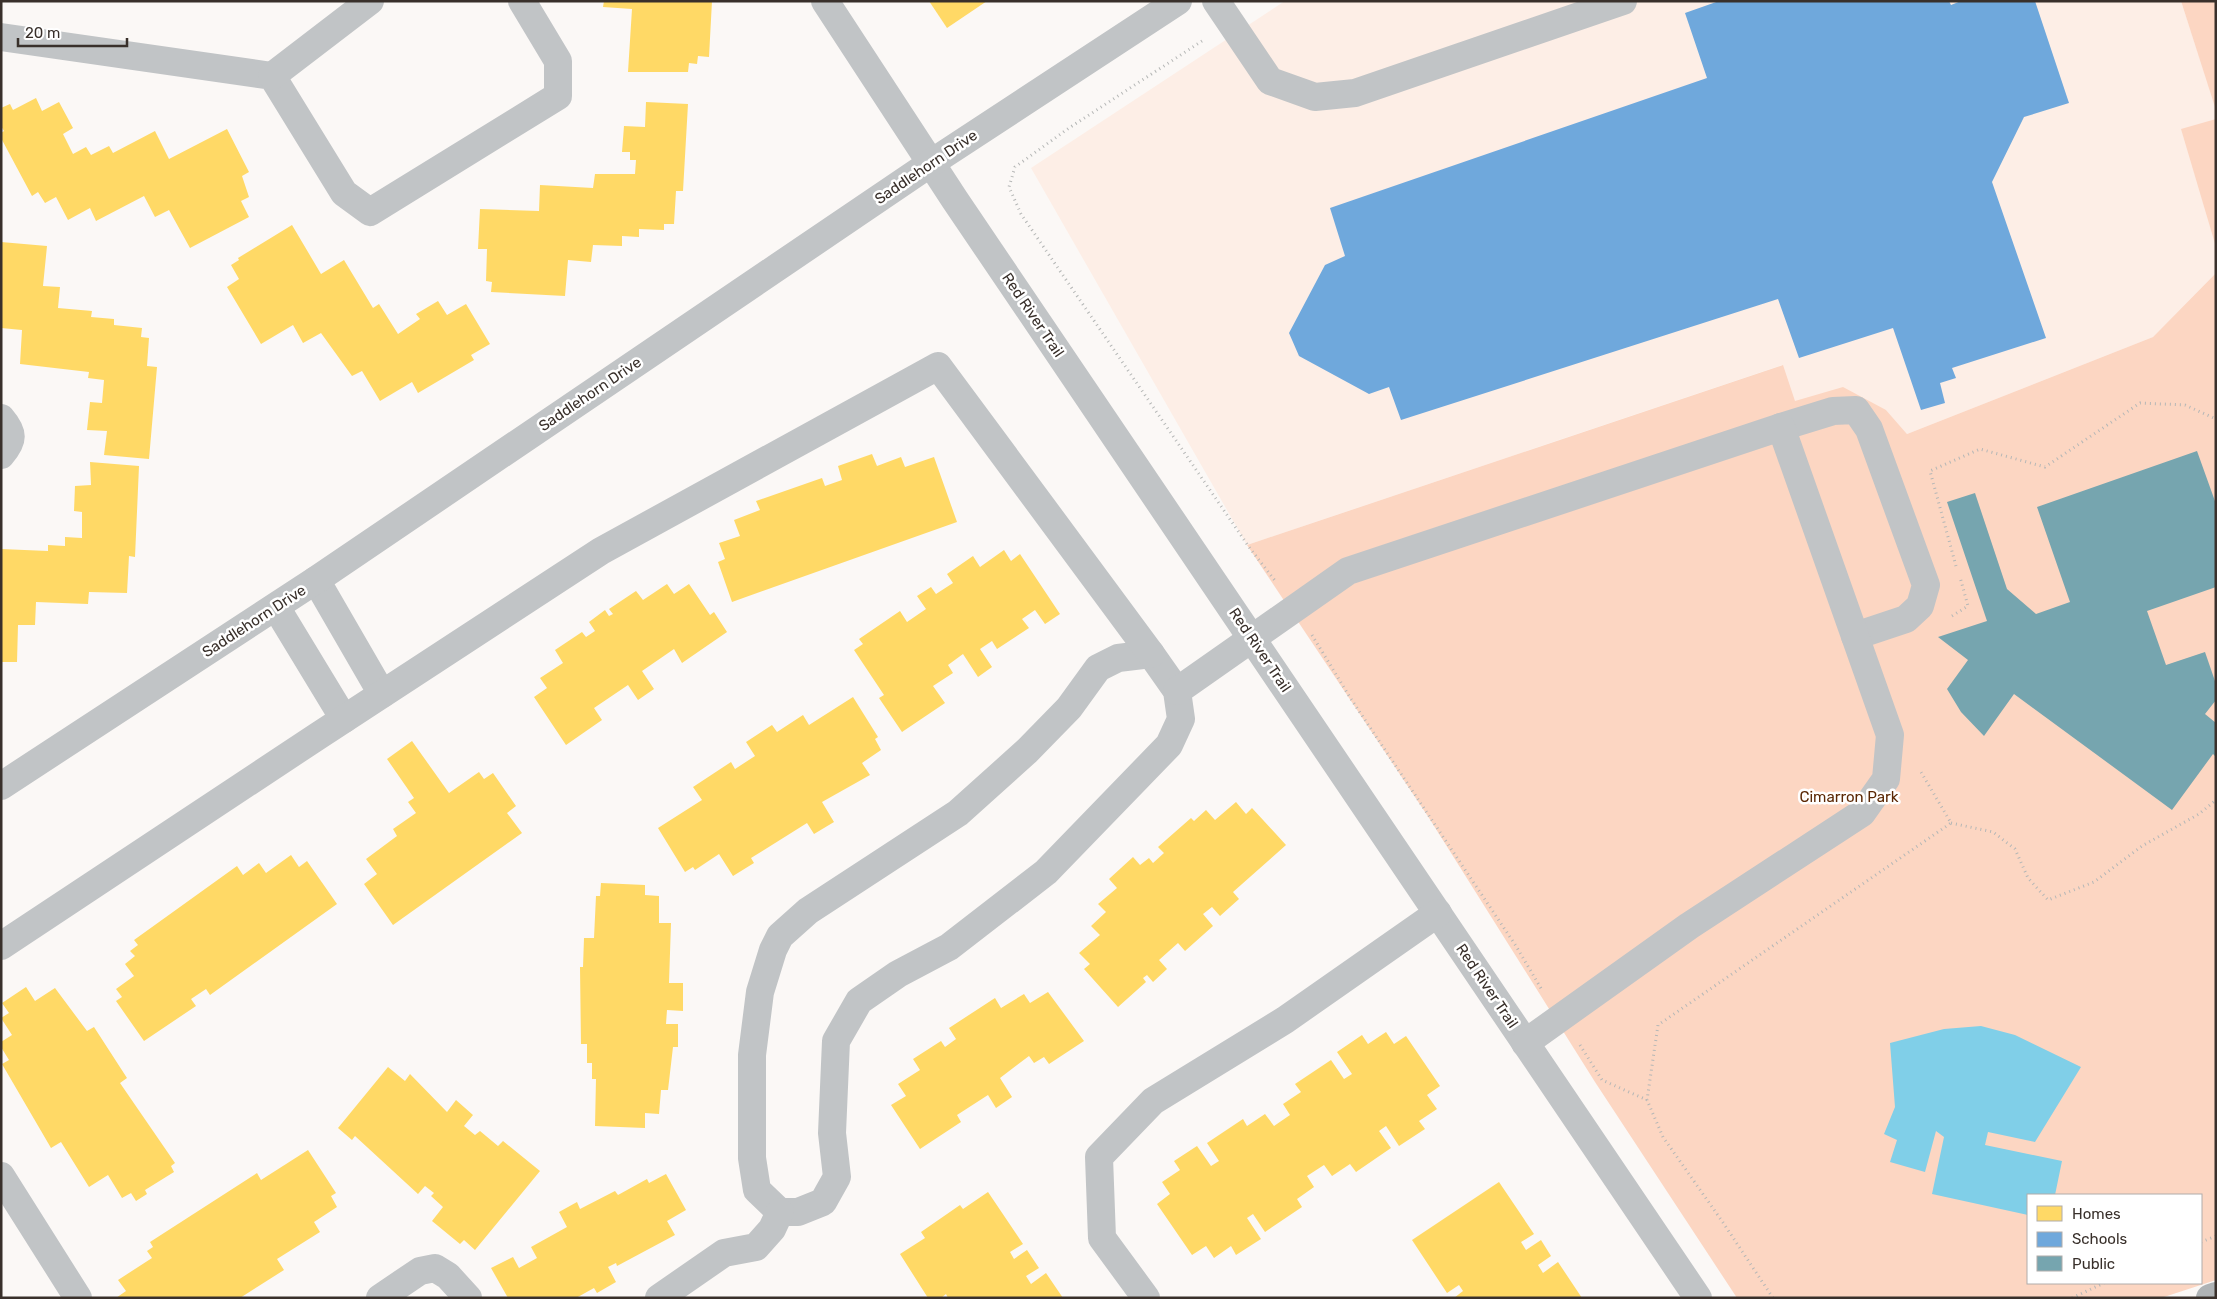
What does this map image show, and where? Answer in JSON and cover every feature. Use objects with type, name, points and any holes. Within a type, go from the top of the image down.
[{"type":"main road","points":[[2210,1298],[2216,1296]]},
{"type":"street","points":[[1,37],[272,76],[370,1]]},
{"type":"street","points":[[272,76],[344,193],[370,212],[558,96],[558,61],[522,1]]},
{"type":"street","name":"Red River Trail","points":[[825,1],[931,163],[1698,1298]]},
{"type":"street","name":"Saddlehorn Drive","points":[[1,786],[276,607],[931,163],[1178,1]]},
{"type":"street","points":[[1223,12],[1270,81],[1315,97],[1355,93],[1622,1]]},
{"type":"street","points":[[1,946],[601,551],[938,366],[1151,654],[1177,691],[1180,719],[1169,745],[1046,872],[948,947],[898,974],[859,1001],[836,1041],[832,1134],[837,1177],[823,1202],[798,1212],[780,1212],[757,1190],[752,1158],[752,1055],[760,992],[780,936],[808,912],[958,813],[1027,751],[1069,708],[1098,668],[1118,658],[1151,654]]},
{"type":"street","points":[[1177,691],[1348,571],[1833,411],[1856,410],[1869,429],[1926,585],[1920,606],[1906,619],[1855,636]]},
{"type":"street","points":[[1,418],[10,429],[11,442],[1,455]]},
{"type":"street","points":[[1525,1043],[1689,926],[1862,813],[1886,779],[1890,735],[1781,427]]},
{"type":"street","points":[[316,580],[382,694]]},
{"type":"street","points":[[276,607],[344,719]]},
{"type":"street","points":[[1146,1298],[1102,1238],[1099,1157],[1153,1101],[1285,1020],[1438,913]]},
{"type":"street","points":[[1,1176],[78,1298]]},
{"type":"street","points":[[659,1298],[724,1253],[756,1246],[772,1229],[780,1212]]},
{"type":"street","points":[[380,1298],[420,1271],[435,1268],[448,1276],[468,1298]]},
{"type":"path","points":[[1223,12],[1015,167],[1010,187],[1021,214],[1249,547],[1294,608],[1602,1080],[1647,1100]]},
{"type":"path","points":[[1950,823],[1993,832],[2008,843],[2015,849],[2028,878],[2048,900],[2094,882],[2142,846],[2199,814],[2216,800]]},
{"type":"path","points":[[1647,1093],[1647,1100],[1662,1137],[1724,1224],[1773,1298]]},
{"type":"path","points":[[2202,1242],[2216,1236]]},
{"type":"path","points":[[2072,1298],[2102,1284]]},
{"type":"shaded area","points":[[1285,1],[2181,1],[2216,107],[2216,273],[2153,337],[1907,434],[1886,410],[1794,401],[1782,365],[1247,545],[1031,168]]},
{"type":"green space","points":[[2181,1],[2216,1],[2215,107]]},
{"type":"green space","points":[[2216,119],[2216,247],[2181,129]]},
{"type":"green space","name":"Cimarron Park","points":[[2216,273],[2216,1280],[2161,1298],[1737,1298],[1595,1082],[1429,818],[1247,545],[1783,365],[1795,401],[1843,387],[1886,410],[1907,434],[2153,337]]},
{"type":"water","points":[[1981,1026],[2015,1035],[2081,1067],[2035,1142],[1988,1132],[1985,1145],[2062,1161],[2055,1194],[2027,1194],[2027,1215],[1932,1194],[1944,1137],[1936,1131],[1925,1172],[1890,1162],[1897,1140],[1884,1134],[1895,1107],[1890,1043],[1944,1029]]},
{"type":"building: Homes","points":[[604,1],[712,1],[709,57],[698,56],[697,64],[689,63],[688,72],[628,72],[632,9],[603,7]]},
{"type":"building: Homes","points":[[929,1],[987,1],[947,28]]},
{"type":"building: Homes","points":[[36,98],[42,111],[59,102],[73,128],[63,134],[73,154],[86,147],[91,155],[109,146],[113,153],[155,131],[169,159],[227,129],[249,172],[242,176],[249,197],[241,201],[249,217],[190,248],[169,210],[155,217],[144,196],[96,221],[90,208],[68,220],[56,197],[45,203],[38,192],[32,196],[1,138],[1,133],[4,131],[1,126],[1,108],[10,104],[13,110]]},
{"type":"building: Homes","points":[[646,102],[688,104],[683,191],[676,191],[674,224],[664,224],[664,230],[639,229],[639,237],[622,236],[622,246],[593,245],[591,262],[568,260],[565,296],[491,292],[492,282],[486,281],[487,249],[478,249],[480,209],[539,211],[540,185],[593,188],[595,174],[635,174],[636,160],[630,160],[630,152],[622,152],[624,126],[645,127]]},
{"type":"building: Homes","points":[[292,225],[321,274],[344,260],[373,308],[379,304],[398,334],[420,319],[416,314],[438,301],[447,315],[466,304],[490,344],[471,355],[474,360],[418,393],[412,382],[380,401],[362,371],[352,376],[321,333],[303,343],[293,325],[261,344],[227,287],[239,279],[231,265],[239,260],[238,258]]},
{"type":"building: Homes","points":[[1,242],[47,246],[43,286],[60,287],[58,308],[92,311],[91,317],[114,319],[114,325],[142,328],[141,337],[149,338],[147,366],[157,367],[149,459],[104,455],[107,431],[87,430],[90,402],[102,403],[104,380],[88,378],[89,372],[20,364],[22,330],[1,328]]},
{"type":"building: Homes","points":[[872,454],[877,466],[901,457],[905,467],[934,457],[957,522],[732,602],[718,562],[725,559],[719,543],[740,536],[734,520],[760,510],[756,501],[822,478],[825,486],[842,480],[838,466]]},
{"type":"building: Homes","points":[[90,462],[139,466],[135,557],[129,556],[127,593],[89,592],[88,604],[36,602],[35,625],[18,625],[17,662],[1,662],[1,549],[48,551],[48,545],[65,546],[65,537],[82,538],[82,512],[74,511],[75,486],[91,485]]},
{"type":"building: Homes","points":[[1004,550],[1011,561],[1020,554],[1060,614],[1045,624],[1035,610],[1022,619],[1029,628],[997,649],[992,641],[980,649],[992,667],[978,677],[963,654],[948,665],[953,673],[933,686],[945,703],[902,732],[879,698],[884,695],[854,650],[863,644],[859,639],[900,611],[907,622],[926,609],[917,596],[931,587],[936,594],[953,583],[947,574],[973,556],[980,567]]},
{"type":"building: Homes","points":[[667,584],[674,594],[689,584],[710,615],[714,612],[727,632],[682,663],[674,649],[642,671],[654,689],[638,700],[628,685],[594,708],[602,720],[566,745],[534,697],[547,688],[540,678],[563,663],[555,650],[582,632],[586,637],[595,631],[589,622],[605,610],[609,616],[613,614],[609,609],[636,591],[643,600]]},
{"type":"building: Homes","points":[[853,697],[878,737],[875,739],[881,750],[862,763],[870,775],[822,802],[834,822],[814,834],[807,823],[751,858],[754,863],[733,876],[719,854],[695,870],[693,867],[685,872],[658,828],[702,800],[693,787],[731,762],[735,769],[755,756],[746,742],[772,725],[777,732],[803,715],[809,725]]},
{"type":"building: Homes","points":[[412,741],[449,793],[479,772],[484,779],[493,773],[516,806],[507,813],[522,833],[393,925],[364,884],[377,874],[366,859],[397,836],[393,829],[416,813],[408,802],[414,798],[387,759]]},
{"type":"building: Homes","points":[[1236,802],[1246,814],[1252,808],[1286,845],[1233,892],[1239,899],[1220,916],[1212,907],[1203,914],[1213,926],[1185,951],[1178,943],[1159,960],[1167,969],[1153,982],[1147,975],[1143,978],[1146,982],[1118,1007],[1084,969],[1090,964],[1079,953],[1100,935],[1091,926],[1106,912],[1098,904],[1117,888],[1109,879],[1133,857],[1140,865],[1149,858],[1153,863],[1164,853],[1158,847],[1191,818],[1194,821],[1206,810],[1215,820]]},
{"type":"building: Homes","points":[[291,855],[299,867],[307,861],[337,904],[210,995],[206,989],[191,999],[196,1006],[144,1041],[116,1001],[122,997],[116,989],[134,976],[125,964],[135,956],[130,951],[138,945],[134,940],[237,866],[243,875],[259,863],[266,873]]},
{"type":"building: Homes","points":[[601,883],[645,885],[645,895],[659,896],[659,923],[671,923],[669,983],[683,983],[683,1011],[667,1010],[666,1024],[678,1024],[678,1047],[673,1047],[668,1090],[661,1090],[659,1114],[645,1113],[645,1128],[595,1126],[596,1079],[592,1079],[592,1063],[587,1063],[587,1044],[581,1044],[580,967],[583,967],[584,938],[594,938],[596,896],[600,896]]},
{"type":"building: Homes","points":[[26,987],[35,1001],[55,988],[87,1031],[94,1027],[127,1078],[120,1083],[175,1163],[171,1166],[174,1172],[145,1190],[147,1194],[136,1201],[131,1193],[122,1198],[108,1175],[89,1187],[61,1142],[51,1148],[2,1064],[9,1060],[1,1047],[1,1042],[12,1035],[1,1018],[9,1013],[2,1003]]},
{"type":"building: Homes","points":[[1048,992],[1084,1041],[1049,1064],[1044,1057],[1034,1063],[1029,1056],[1000,1078],[1012,1097],[996,1108],[988,1095],[957,1115],[961,1122],[920,1149],[891,1105],[906,1096],[898,1084],[920,1070],[913,1059],[941,1041],[945,1047],[956,1039],[949,1028],[995,998],[1001,1008],[1024,994],[1030,1003]]},
{"type":"building: Homes","points":[[1386,1032],[1394,1044],[1406,1036],[1440,1086],[1427,1095],[1437,1109],[1419,1121],[1425,1129],[1399,1146],[1386,1126],[1379,1131],[1391,1148],[1356,1172],[1350,1164],[1332,1176],[1324,1165],[1307,1176],[1314,1187],[1297,1199],[1302,1207],[1265,1232],[1253,1214],[1247,1218],[1261,1239],[1236,1255],[1231,1246],[1214,1258],[1206,1246],[1192,1255],[1157,1204],[1170,1194],[1162,1182],[1180,1170],[1174,1161],[1197,1146],[1211,1166],[1219,1161],[1207,1143],[1243,1119],[1247,1126],[1265,1114],[1274,1126],[1290,1115],[1283,1104],[1301,1092],[1295,1084],[1331,1060],[1344,1079],[1352,1074],[1337,1052],[1362,1035],[1368,1044]]},
{"type":"building: Homes","points":[[388,1067],[405,1081],[410,1074],[447,1112],[456,1100],[473,1115],[464,1126],[475,1135],[480,1131],[498,1146],[503,1141],[540,1171],[475,1250],[464,1240],[460,1244],[432,1221],[443,1207],[431,1196],[434,1193],[425,1186],[418,1194],[355,1136],[352,1140],[338,1128]]},
{"type":"building: Homes","points":[[308,1150],[336,1193],[331,1196],[337,1207],[314,1222],[320,1232],[277,1259],[284,1270],[240,1298],[116,1298],[126,1291],[118,1280],[152,1258],[147,1251],[153,1247],[150,1242],[257,1173],[261,1180]]},
{"type":"building: Homes","points":[[666,1174],[686,1210],[667,1221],[675,1235],[617,1266],[616,1263],[608,1267],[616,1282],[597,1293],[594,1288],[576,1298],[508,1298],[491,1268],[513,1257],[519,1268],[537,1258],[531,1247],[567,1227],[559,1212],[577,1202],[580,1209],[615,1191],[618,1195],[647,1179],[649,1183]]},
{"type":"building: Homes","points":[[1499,1182],[1534,1234],[1521,1242],[1526,1250],[1541,1240],[1551,1256],[1538,1265],[1543,1273],[1558,1262],[1582,1298],[1454,1298],[1463,1291],[1459,1285],[1447,1293],[1412,1240]]},
{"type":"building: Homes","points":[[988,1192],[1023,1244],[1010,1252],[1014,1259],[1027,1250],[1039,1268],[1026,1276],[1031,1284],[1046,1273],[1063,1298],[948,1298],[946,1294],[941,1298],[928,1298],[900,1254],[925,1238],[921,1232],[960,1205],[963,1209]]},
{"type":"building: Schools","points":[[1719,1],[1949,1],[1951,5],[1961,1],[2035,1],[2069,103],[2024,117],[1992,182],[2046,338],[1952,368],[1956,378],[1940,383],[1945,403],[1921,410],[1893,328],[1799,358],[1778,299],[1401,420],[1389,387],[1369,394],[1299,356],[1289,333],[1325,265],[1345,256],[1330,208],[1707,78],[1685,13]]},
{"type":"building: Public","points":[[2197,451],[2216,504],[2216,587],[2147,611],[2166,665],[2205,652],[2216,684],[2216,700],[2205,714],[2216,723],[2216,757],[2213,754],[2172,810],[2014,694],[1984,736],[1961,712],[1947,689],[1968,660],[1938,637],[1987,621],[1947,502],[1975,493],[2007,589],[2036,614],[2070,602],[2037,507]]}]
